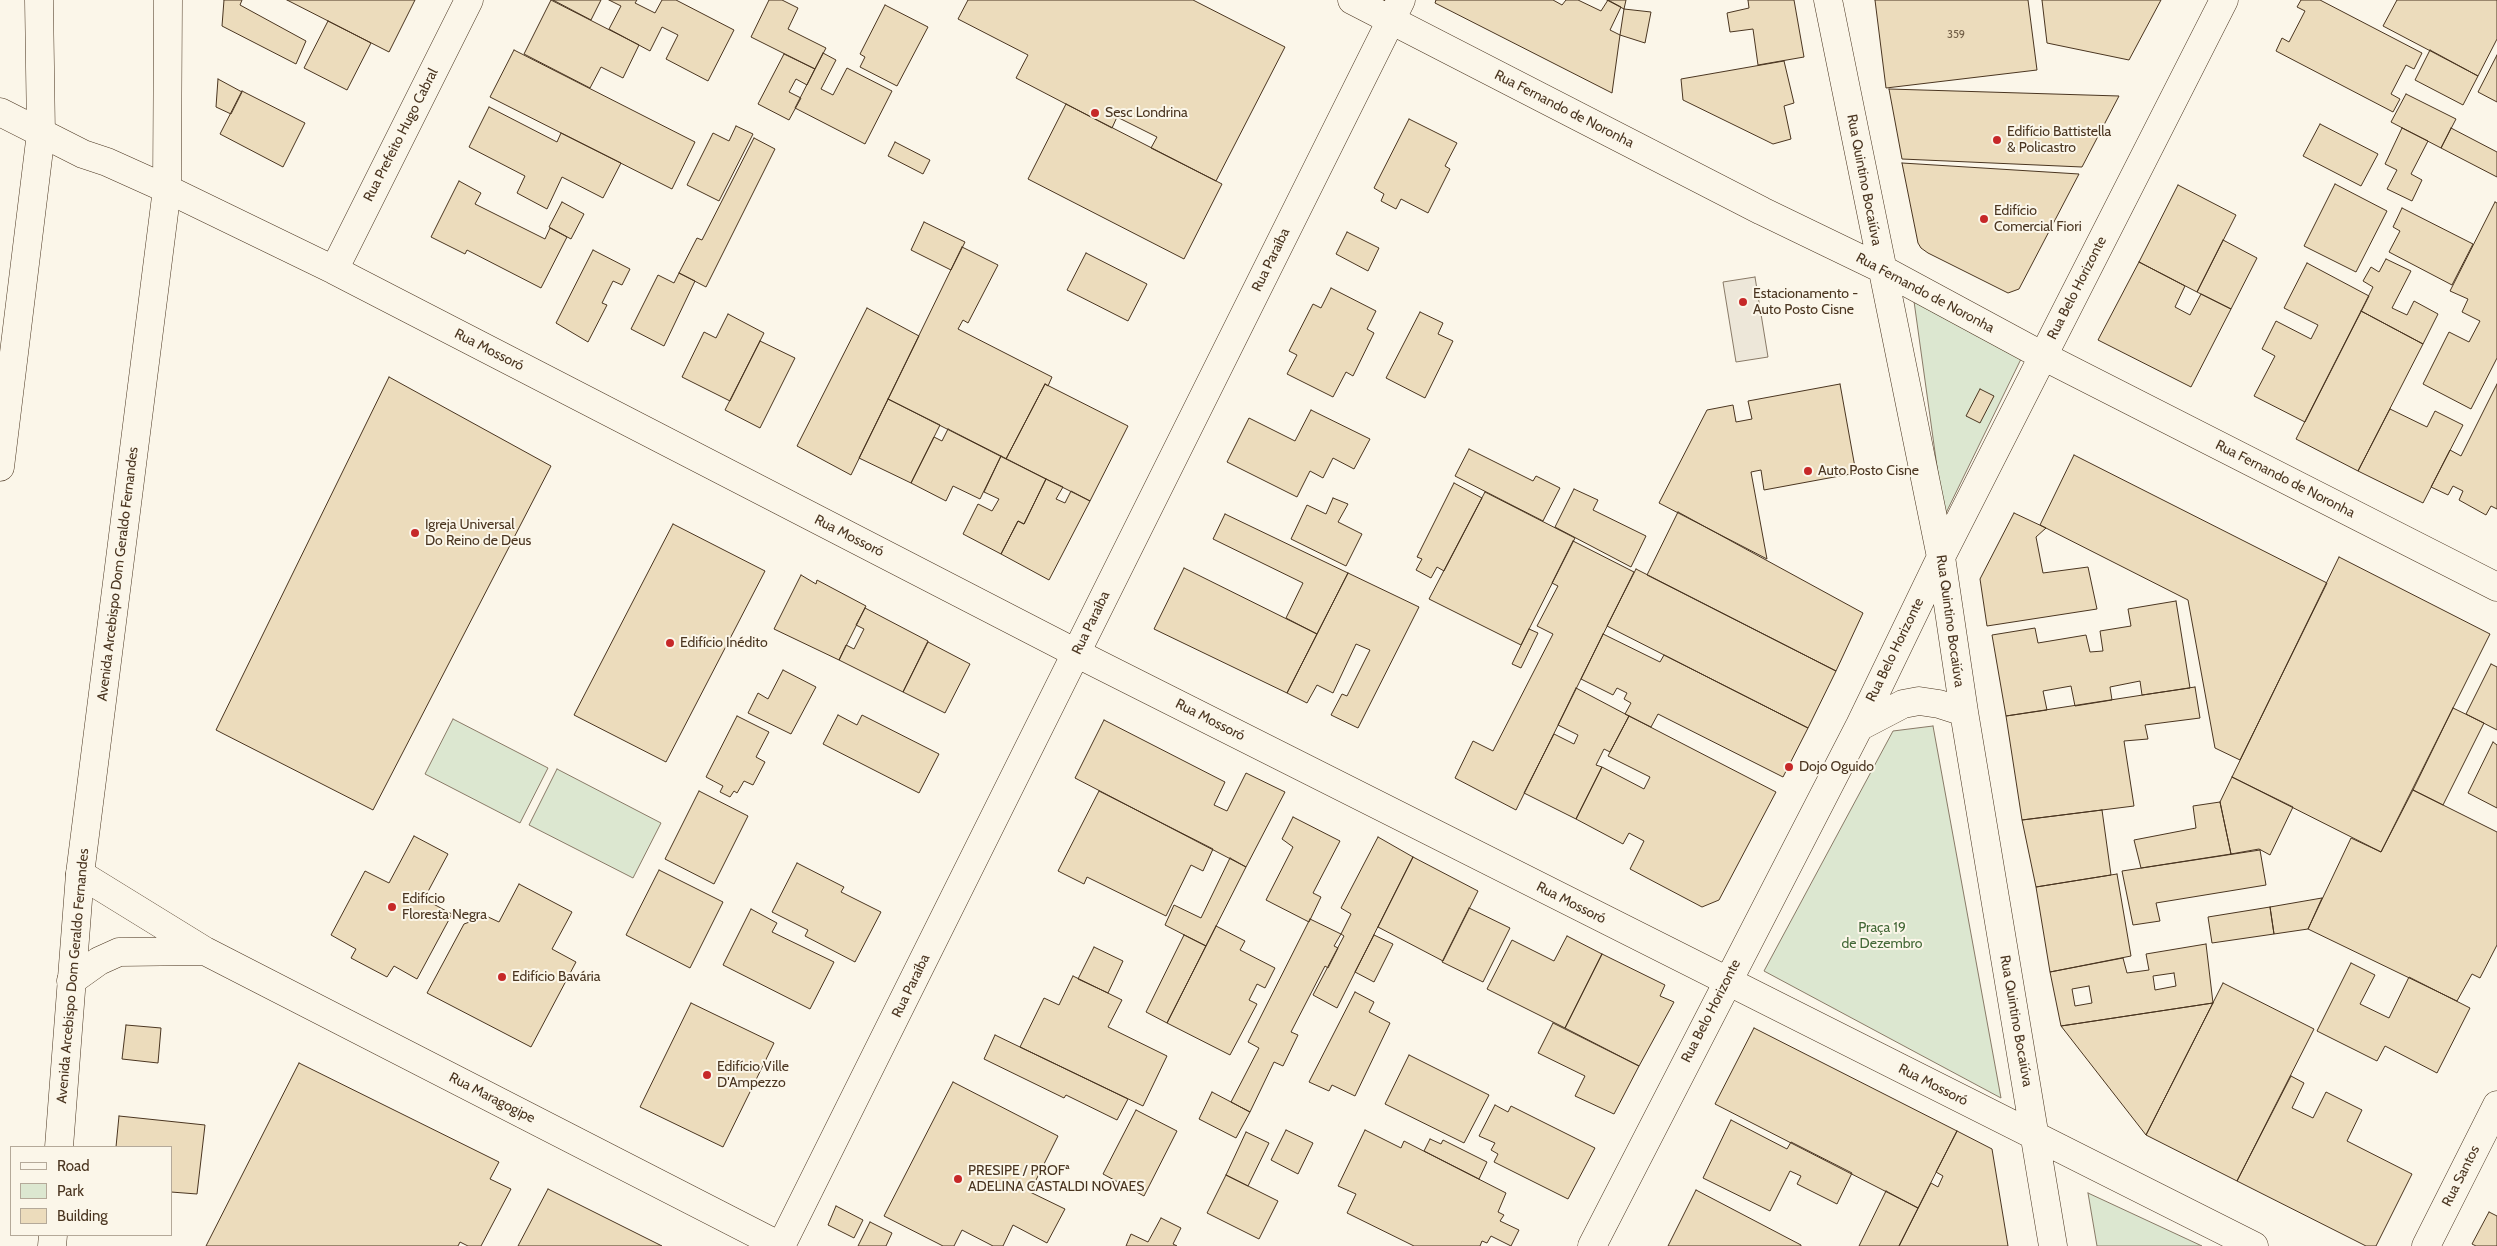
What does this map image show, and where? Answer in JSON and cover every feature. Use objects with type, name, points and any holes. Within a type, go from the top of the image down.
[{"type":"street","points":[[0,467],[41,133],[39,0]]},
{"type":"street","name":"Avenida Arcebispo Dom Geraldo Fernandes","points":[[59,1146],[80,874],[167,189],[168,0]]},
{"type":"street","name":"Rua Prefeito Hugo Cabral","points":[[334,270],[469,0]]},
{"type":"street","name":"Rua Fernando de Noronha","points":[[1352,0],[1395,10],[1762,211],[1882,269],[2043,356],[2497,588]]},
{"type":"street","name":"Rua Quintino Bocaiúva","points":[[1828,0],[1941,556],[1964,712],[2053,1246]]},
{"type":"street","name":"Rua Belo Horizonte","points":[[1592,1246],[1726,981],[1859,727],[1941,556],[2224,0]]},
{"type":"street","name":"Rua Paraíba","points":[[781,1246],[1395,10]]},
{"type":"street","name":"Rua Mossoró","points":[[0,112],[83,154],[107,162],[167,189],[334,270],[1076,653],[2254,1246]]},
{"type":"street","points":[[1859,727],[1888,710],[1903,704],[1919,701],[1939,704],[1964,712]]},
{"type":"street","name":"Rua Maragogipe","points":[[80,874],[205,951],[781,1246]]},
{"type":"street","name":"Rua Maragogipe","points":[[71,981],[99,961],[119,952],[205,951]]},
{"type":"street","name":"Rua Santos","points":[[2426,1246],[2497,1105]]},
{"type":"green space","points":[[1913,294],[2021,359],[1944,517]]},
{"type":"green space","points":[[453,719],[548,768],[520,823],[425,774]]},
{"type":"green space","name":"Praça 19 de Dezembro","points":[[1933,726],[2001,1098],[1764,971],[1893,731]]},
{"type":"green space","points":[[557,769],[661,823],[633,878],[529,825]]},
{"type":"green space","points":[[2088,1193],[2202,1246],[2097,1246]]},
{"type":"shaded area","name":"Estacionamento - Auto Posto Cisne","points":[[1755,277],[1768,357],[1736,362],[1723,282]]},
{"type":"building","points":[[224,0],[242,0],[240,5],[306,41],[296,64],[222,26]]},
{"type":"building","points":[[287,0],[415,0],[389,52]]},
{"type":"building","points":[[551,0],[639,45],[623,78],[601,67],[590,88],[524,54]]},
{"type":"building","points":[[553,0],[601,0],[591,20]]},
{"type":"building","points":[[609,0],[637,0],[635,3],[655,13],[662,0],[676,0],[734,30],[708,81],[666,59],[678,35],[662,27],[650,51],[609,29],[621,6]]},
{"type":"building","points":[[769,0],[782,0],[798,8],[788,29],[826,48],[815,69],[751,37]]},
{"type":"building","points":[[968,0],[1193,0],[1285,47],[1216,181],[1151,148],[1157,137],[1117,117],[1112,128],[1016,78],[1028,55],[958,19]]},
{"type":"building","points":[[1436,0],[1553,0],[1562,5],[1566,0],[1578,0],[1601,11],[1608,0],[1621,7],[1610,30],[1620,35],[1612,93],[1435,3]]},
{"type":"building","points":[[1607,0],[1626,0],[1624,9]]},
{"type":"building","points":[[1748,0],[1794,0],[1804,57],[1758,65],[1753,29],[1730,32],[1727,13],[1749,8]]},
{"type":"building","points":[[1875,0],[2028,0],[2037,70],[1886,88]]},
{"type":"building","points":[[2042,0],[2161,0],[2129,60],[2047,43]]},
{"type":"building","points":[[2301,0],[2320,0],[2422,53],[2414,69],[2406,65],[2391,94],[2400,99],[2393,112],[2276,51],[2282,38],[2289,42],[2305,11],[2297,7]]},
{"type":"building","points":[[2397,0],[2497,0],[2497,39],[2478,76],[2383,26]]},
{"type":"building","points":[[885,5],[928,27],[897,86],[860,67],[865,57],[860,54]]},
{"type":"building","points":[[1624,9],[1651,12],[1645,43],[1620,35]]},
{"type":"building","points":[[328,21],[371,43],[347,90],[304,68]]},
{"type":"building","points":[[514,50],[695,142],[672,189],[490,97]]},
{"type":"building","points":[[2430,50],[2478,76],[2463,105],[2415,80]]},
{"type":"building","points":[[823,53],[836,60],[821,89],[833,95],[847,68],[892,91],[865,144],[795,108]]},
{"type":"building","points":[[784,54],[815,69],[807,85],[796,79],[789,92],[801,98],[789,120],[758,104]]},
{"type":"building","points":[[2497,55],[2497,102],[2478,92]]},
{"type":"building","points":[[1784,61],[1794,103],[1784,106],[1791,139],[1773,144],[1683,100],[1681,79]]},
{"type":"building","points":[[218,79],[242,92],[231,114],[216,107]]},
{"type":"building","name":"Edifício Battistella & Policastro","points":[[1889,89],[2119,96],[2082,167],[1902,159]]},
{"type":"building","points":[[242,91],[305,123],[283,167],[220,134]]},
{"type":"building","points":[[2406,94],[2456,119],[2441,148],[2391,122]]},
{"type":"building","points":[[1066,104],[1222,184],[1184,259],[1028,179]]},
{"type":"building","points":[[489,107],[557,142],[561,133],[621,163],[603,198],[562,177],[547,209],[517,193],[525,176],[469,147]]},
{"type":"building","points":[[1409,119],[1457,143],[1445,166],[1450,169],[1428,213],[1401,199],[1396,209],[1381,201],[1384,194],[1374,188]]},
{"type":"building","points":[[2320,124],[2378,154],[2361,186],[2303,156]]},
{"type":"building","points":[[736,126],[753,134],[719,201],[687,185],[713,133],[729,141]]},
{"type":"building","points":[[2402,128],[2428,141],[2411,174],[2422,180],[2412,201],[2387,189],[2397,170],[2385,164]]},
{"type":"building","points":[[2451,128],[2497,152],[2497,177],[2441,148]]},
{"type":"building","points":[[754,138],[775,149],[706,287],[679,273],[697,238],[702,240]]},
{"type":"building","points":[[895,142],[930,160],[923,174],[888,156]]},
{"type":"building","name":"Edifício Comercial Fiori","points":[[1902,163],[2079,174],[2019,289],[2008,293],[1921,248],[1918,243]]},
{"type":"building","points":[[459,181],[481,193],[475,204],[545,239],[550,228],[567,237],[541,288],[467,250],[465,254],[431,237]]},
{"type":"building","points":[[2335,184],[2387,211],[2356,272],[2304,246]]},
{"type":"building","points":[[2178,185],[2236,215],[2197,292],[2139,262]]},
{"type":"building","points":[[562,202],[584,214],[571,239],[549,227]]},
{"type":"building","points":[[2495,202],[2497,203],[2497,358],[2471,409],[2423,384],[2449,332],[2469,342],[2480,321],[2462,312],[2468,299],[2450,291]]},
{"type":"building","points":[[2402,208],[2473,244],[2452,285],[2389,252],[2400,231],[2393,227]]},
{"type":"building","points":[[924,222],[965,242],[951,270],[911,250]]},
{"type":"building","points":[[1347,232],[1379,248],[1368,271],[1336,254]]},
{"type":"building","points":[[2223,240],[2257,258],[2231,309],[2197,292]]},
{"type":"building","points":[[962,247],[998,265],[968,323],[963,320],[958,329],[1052,377],[1048,386],[1045,384],[1006,459],[888,399]]},
{"type":"building","points":[[593,250],[630,269],[622,285],[613,281],[602,303],[607,305],[588,342],[556,323]]},
{"type":"building","points":[[1086,253],[1147,284],[1128,321],[1067,290]]},
{"type":"building","points":[[2386,259],[2411,271],[2392,308],[2407,315],[2414,301],[2438,314],[2423,344],[2361,311],[2373,287],[2363,281],[2371,267],[2379,272]]},
{"type":"building","points":[[2139,262],[2185,286],[2175,307],[2190,315],[2201,294],[2231,309],[2191,387],[2098,340]]},
{"type":"building","points":[[2307,263],[2369,296],[2305,422],[2254,396],[2275,356],[2262,349],[2276,321],[2311,339],[2318,325],[2284,308]]},
{"type":"building","points":[[679,273],[695,281],[664,346],[631,329],[658,275],[674,283]]},
{"type":"building","points":[[1331,288],[1376,311],[1367,329],[1374,333],[1353,376],[1346,372],[1333,397],[1287,374],[1297,355],[1289,351],[1313,304],[1321,308]]},
{"type":"building","points":[[867,308],[919,336],[851,475],[797,446]]},
{"type":"building","points":[[2361,311],[2423,344],[2358,471],[2296,439]]},
{"type":"building","points":[[1420,312],[1443,323],[1438,334],[1453,341],[1425,398],[1386,378]]},
{"type":"building","points":[[728,314],[764,333],[730,401],[682,377],[704,332],[716,338]]},
{"type":"building","points":[[760,341],[795,358],[760,428],[725,410]]},
{"type":"building","name":"Igreja Universal Do Reino de Deus","points":[[389,377],[551,466],[373,810],[216,730]]},
{"type":"building","points":[[1045,384],[1128,426],[1090,501],[1006,459]]},
{"type":"building","name":"Auto Posto Cisne","points":[[1840,384],[1856,473],[1764,490],[1761,470],[1751,472],[1767,559],[1659,503],[1707,410],[1733,405],[1736,422],[1752,419],[1748,401]]},
{"type":"building","points":[[2497,384],[2497,509],[2491,506],[2486,515],[2459,500],[2463,491],[2453,486],[2448,495],[2431,487],[2450,450],[2461,456]]},
{"type":"building","points":[[1980,389],[1994,396],[1980,423],[1966,416]]},
{"type":"building","points":[[888,399],[940,425],[911,483],[859,458]]},
{"type":"building","points":[[2390,409],[2427,427],[2435,411],[2463,425],[2423,503],[2358,471]]},
{"type":"building","points":[[1311,410],[1370,439],[1354,469],[1333,458],[1323,478],[1310,471],[1297,497],[1227,462],[1249,418],[1295,441]]},
{"type":"building","points":[[948,429],[1001,456],[980,499],[953,486],[946,501],[911,483],[934,437],[942,441]]},
{"type":"building","points":[[1469,449],[1533,481],[1536,476],[1560,488],[1543,521],[1455,476]]},
{"type":"building","points":[[2074,455],[2327,583],[2240,760],[2215,748],[2188,600],[2040,525]]},
{"type":"building","points":[[1001,456],[1046,479],[1024,524],[1018,521],[1001,554],[963,534],[978,504],[992,511],[999,499],[984,492]]},
{"type":"building","points":[[1046,479],[1063,487],[1056,499],[1065,503],[1071,491],[1090,501],[1049,580],[1001,554],[1018,521],[1024,524]]},
{"type":"building","points":[[1454,483],[1482,498],[1444,571],[1437,567],[1431,578],[1416,570],[1422,559],[1417,557]]},
{"type":"building","points":[[1574,489],[1598,500],[1593,510],[1646,536],[1631,567],[1555,527]]},
{"type":"building","points":[[1485,492],[1575,538],[1521,645],[1429,599]]},
{"type":"building","points":[[1333,498],[1348,504],[1338,522],[1362,534],[1346,566],[1291,539],[1307,505],[1326,514]]},
{"type":"building","points":[[1678,512],[1863,613],[1836,671],[1647,575]]},
{"type":"building","points":[[2014,513],[2046,528],[2036,537],[2043,573],[2088,567],[2097,609],[1987,626],[1980,579]]},
{"type":"building","points":[[1225,514],[1348,573],[1317,634],[1286,618],[1303,583],[1213,539]]},
{"type":"building","name":"Edifício Inédito","points":[[673,524],[765,571],[666,762],[574,715]]},
{"type":"building","points":[[1573,541],[1634,572],[1516,810],[1455,778],[1473,741],[1493,751],[1553,634],[1537,626],[1558,586],[1552,583]]},
{"type":"building","points":[[2339,557],[2490,634],[2381,852],[2232,777]]},
{"type":"building","points":[[1184,568],[1317,634],[1287,693],[1154,629]]},
{"type":"building","points":[[1636,569],[1836,671],[1808,728],[1607,626]]},
{"type":"building","points":[[1348,573],[1419,607],[1358,728],[1331,715],[1342,694],[1347,696],[1370,650],[1356,644],[1333,693],[1317,685],[1307,703],[1287,693]]},
{"type":"building","points":[[801,575],[816,584],[817,580],[866,606],[839,660],[774,629]]},
{"type":"building","points":[[2176,601],[2190,688],[2142,695],[2140,681],[2110,687],[2112,700],[2075,706],[2071,686],[2043,691],[2047,710],[2006,716],[1992,635],[2035,628],[2038,643],[2086,635],[2090,652],[2103,651],[2100,631],[2131,626],[2128,609]]},
{"type":"building","points":[[865,608],[928,641],[903,692],[839,660],[846,645],[854,649],[864,629],[856,625]]},
{"type":"building","points":[[1529,629],[1538,633],[1521,668],[1512,664]]},
{"type":"building","points":[[1603,634],[1660,662],[1664,655],[1808,728],[1783,777],[1658,714],[1651,727],[1625,714],[1631,703],[1624,699],[1627,693],[1617,688],[1613,695],[1581,679]]},
{"type":"building","points":[[928,642],[970,664],[945,713],[903,692]]},
{"type":"building","points":[[2491,664],[2497,667],[2497,730],[2466,714]]},
{"type":"building","points":[[783,670],[816,687],[791,734],[748,713],[758,693],[768,699]]},
{"type":"building","points":[[2195,687],[2200,718],[2145,725],[2148,739],[2124,741],[2134,806],[2022,820],[2006,716]]},
{"type":"building","points":[[1576,688],[1629,716],[1610,752],[1604,749],[1596,765],[1602,767],[1576,819],[1524,793],[1554,734],[1574,744],[1578,735],[1558,725]]},
{"type":"building","points":[[2453,708],[2484,723],[2443,805],[2413,790]]},
{"type":"building","points":[[838,715],[857,725],[862,715],[939,754],[919,793],[823,744]]},
{"type":"building","points":[[737,716],[769,732],[756,757],[765,762],[753,785],[744,781],[737,793],[734,791],[730,797],[720,792],[723,786],[706,777]]},
{"type":"building","points":[[1629,716],[1776,792],[1719,900],[1702,907],[1630,869],[1644,841],[1629,833],[1623,844],[1576,819],[1602,767],[1644,789],[1650,777],[1608,756]]},
{"type":"building","points":[[1104,720],[1225,782],[1214,805],[1227,811],[1246,773],[1285,792],[1246,867],[1075,778]]},
{"type":"building","points":[[2493,742],[2497,745],[2497,808],[2468,793]]},
{"type":"building","points":[[2232,777],[2293,807],[2270,855],[2259,849],[2231,854],[2220,802]]},
{"type":"building","points":[[2413,790],[2497,832],[2497,945],[2480,978],[2472,974],[2457,1001],[2308,929],[2351,838],[2381,852]]},
{"type":"building","points":[[699,791],[748,816],[714,884],[665,859]]},
{"type":"building","points":[[1099,791],[1213,849],[1203,871],[1191,865],[1166,916],[1087,877],[1084,884],[1058,871]]},
{"type":"building","points":[[2220,802],[2231,854],[2141,868],[2134,840],[2196,828],[2193,806]]},
{"type":"building","points":[[2102,810],[2111,875],[2036,887],[2022,820]]},
{"type":"building","points":[[1293,817],[1340,841],[1313,893],[1321,897],[1309,922],[1266,900],[1293,847],[1282,839]]},
{"type":"building","name":"Edifício Floresta Negra","points":[[414,836],[448,854],[424,899],[452,914],[417,979],[394,966],[387,977],[351,958],[356,949],[331,935],[365,871],[389,883]]},
{"type":"building","points":[[1378,837],[1413,857],[1337,1008],[1313,995],[1344,936],[1341,934],[1351,914],[1341,908]]},
{"type":"building","points":[[2260,850],[2266,885],[2156,903],[2160,921],[2133,925],[2122,871]]},
{"type":"building","points":[[1413,857],[1478,891],[1443,961],[1378,927]]},
{"type":"building","points":[[1230,858],[1246,867],[1206,946],[1165,925],[1174,905],[1201,918]]},
{"type":"building","points":[[797,863],[844,887],[841,892],[881,912],[855,962],[805,936],[808,930],[772,912]]},
{"type":"building","points":[[659,870],[723,902],[690,968],[626,935]]},
{"type":"building","points":[[2117,874],[2131,956],[2050,972],[2036,887]]},
{"type":"building","name":"Edifício Bavária","points":[[519,884],[572,912],[552,949],[576,962],[531,1047],[427,993],[464,924],[486,916],[499,922]]},
{"type":"building","points":[[2322,898],[2308,929],[2274,934],[2270,907]]},
{"type":"building","points":[[2270,907],[2274,934],[2212,943],[2208,917]]},
{"type":"building","points":[[1469,908],[1510,928],[1483,982],[1442,962]]},
{"type":"building","points":[[751,909],[777,923],[772,932],[834,962],[810,1009],[723,965]]},
{"type":"building","points":[[1310,919],[1341,934],[1334,946],[1338,948],[1328,968],[1325,966],[1291,1032],[1298,1035],[1283,1066],[1274,1062],[1250,1112],[1231,1102],[1259,1048],[1248,1042]]},
{"type":"building","points":[[1216,926],[1245,941],[1240,950],[1275,968],[1265,988],[1257,984],[1249,1000],[1257,1004],[1230,1055],[1167,1023]]},
{"type":"building","points":[[1184,935],[1206,946],[1167,1023],[1146,1012]]},
{"type":"building","points":[[1374,935],[1393,944],[1374,982],[1355,972]]},
{"type":"building","points":[[1567,936],[1602,954],[1565,1028],[1487,989],[1512,940],[1554,961]]},
{"type":"building","points":[[2206,944],[2213,1003],[2061,1026],[2050,972],[2123,958],[2127,973],[2149,970],[2146,954]]},
{"type":"building","points":[[1094,947],[1123,961],[1108,993],[1078,979]]},
{"type":"building","points":[[1602,954],[1665,985],[1660,996],[1674,1002],[1639,1066],[1565,1028]]},
{"type":"building","points":[[2351,963],[2375,975],[2360,1004],[2389,1018],[2409,977],[2470,1008],[2437,1073],[2385,1046],[2377,1061],[2317,1031]]},
{"type":"building","points":[[2174,973],[2176,986],[2155,990],[2153,976]]},
{"type":"building","points":[[1073,976],[1122,1000],[1108,1027],[1167,1056],[1143,1106],[1020,1047],[1044,998],[1059,1005]]},
{"type":"building","points":[[2223,983],[2314,1029],[2237,1181],[2146,1135]]},
{"type":"building","points":[[2089,986],[2092,1003],[2075,1006],[2072,989]]},
{"type":"building","points":[[1355,992],[1374,1002],[1369,1012],[1390,1023],[1355,1096],[1332,1085],[1329,1091],[1309,1082]]},
{"type":"building","name":"Edifício Ville D'Ampezzo","points":[[691,1003],[774,1043],[723,1147],[640,1107]]},
{"type":"building","points":[[2213,1003],[2146,1135],[2061,1026]]},
{"type":"building","points":[[1553,1023],[1639,1066],[1614,1114],[1575,1096],[1585,1076],[1538,1053]]},
{"type":"building","points":[[126,1025],[161,1028],[158,1063],[122,1059]]},
{"type":"building","points":[[1754,1028],[1957,1131],[1918,1208],[1715,1104]]},
{"type":"building","points":[[995,1035],[1128,1099],[1117,1120],[1066,1095],[1064,1098],[984,1059]]},
{"type":"building","points":[[1409,1055],[1489,1095],[1464,1143],[1385,1104]]},
{"type":"building","points":[[299,1063],[499,1162],[490,1179],[511,1189],[481,1246],[468,1246],[460,1242],[458,1246],[206,1246]]},
{"type":"building","points":[[2291,1076],[2304,1083],[2292,1108],[2313,1118],[2326,1092],[2362,1110],[2347,1141],[2412,1174],[2376,1246],[2366,1246],[2237,1181]]},
{"type":"building","points":[[953,1082],[1058,1136],[1030,1192],[1065,1209],[1047,1243],[1013,1225],[1003,1246],[993,1246],[962,1230],[954,1246],[943,1246],[884,1216]]},
{"type":"building","points":[[1212,1092],[1250,1112],[1236,1138],[1199,1119]]},
{"type":"building","points":[[1495,1105],[1508,1112],[1511,1106],[1595,1148],[1568,1199],[1494,1162],[1498,1154],[1491,1150],[1495,1143],[1479,1136]]},
{"type":"building","points":[[1136,1110],[1177,1131],[1144,1196],[1103,1174]]},
{"type":"building","points":[[119,1116],[205,1125],[197,1194],[172,1192],[172,1146],[116,1146]]},
{"type":"building","points":[[1731,1120],[1787,1149],[1791,1142],[1852,1173],[1837,1204],[1797,1184],[1801,1176],[1790,1171],[1770,1211],[1703,1178]]},
{"type":"building","points":[[1286,1130],[1313,1143],[1298,1174],[1271,1160]]},
{"type":"building","points":[[1365,1130],[1401,1148],[1404,1141],[1506,1193],[1498,1212],[1504,1215],[1500,1221],[1519,1230],[1511,1246],[1491,1236],[1487,1243],[1482,1241],[1480,1246],[1414,1246],[1347,1213],[1356,1194],[1338,1186]]},
{"type":"building","points":[[1957,1131],[1992,1149],[2008,1246],[1899,1246],[1931,1183],[1938,1187],[1943,1176],[1936,1172]]},
{"type":"building","points":[[1246,1132],[1269,1143],[1248,1186],[1226,1175]]},
{"type":"building","points":[[1430,1139],[1441,1144],[1443,1140],[1487,1162],[1479,1179],[1424,1151]]},
{"type":"building","points":[[1226,1175],[1278,1201],[1259,1239],[1207,1213]]},
{"type":"building","points":[[548,1189],[662,1246],[518,1246]]},
{"type":"building","points":[[1696,1190],[1801,1245],[1801,1246],[1668,1246]]},
{"type":"building","points":[[1886,1191],[1918,1208],[1899,1246],[1859,1246]]},
{"type":"building","points":[[836,1206],[863,1220],[854,1238],[828,1225]]},
{"type":"building","points":[[2489,1212],[2497,1216],[2497,1246],[2476,1246],[2472,1244]]},
{"type":"building","points":[[1161,1218],[1181,1228],[1173,1244],[1177,1246],[1126,1246],[1131,1234],[1148,1242]]},
{"type":"building","points":[[870,1222],[892,1233],[886,1246],[858,1246]]},
{"type":"place","name":"Sesc Londrina","points":[[1095,113]]},
{"type":"place","name":"Edifício Battistella & Policastro","points":[[1997,140]]},
{"type":"place","name":"Edifício Comercial Fiori","points":[[1984,219]]},
{"type":"place","name":"Estacionamento - Auto Posto Cisne","points":[[1743,302]]},
{"type":"place","name":"Auto Posto Cisne","points":[[1808,471]]},
{"type":"place","name":"Igreja Universal Do Reino de Deus","points":[[415,533]]},
{"type":"place","name":"Edifício Inédito","points":[[670,643]]},
{"type":"place","name":"Dojo Oguido","points":[[1789,767]]},
{"type":"place","name":"Edifício Floresta Negra","points":[[392,907]]},
{"type":"place","name":"Edifício Bavária","points":[[502,977]]},
{"type":"place","name":"Edifício Ville D'Ampezzo","points":[[707,1075]]},
{"type":"place","name":"PRESIPE / PROFª ADELINA CASTALDI NOVAES","points":[[958,1179]]}]
